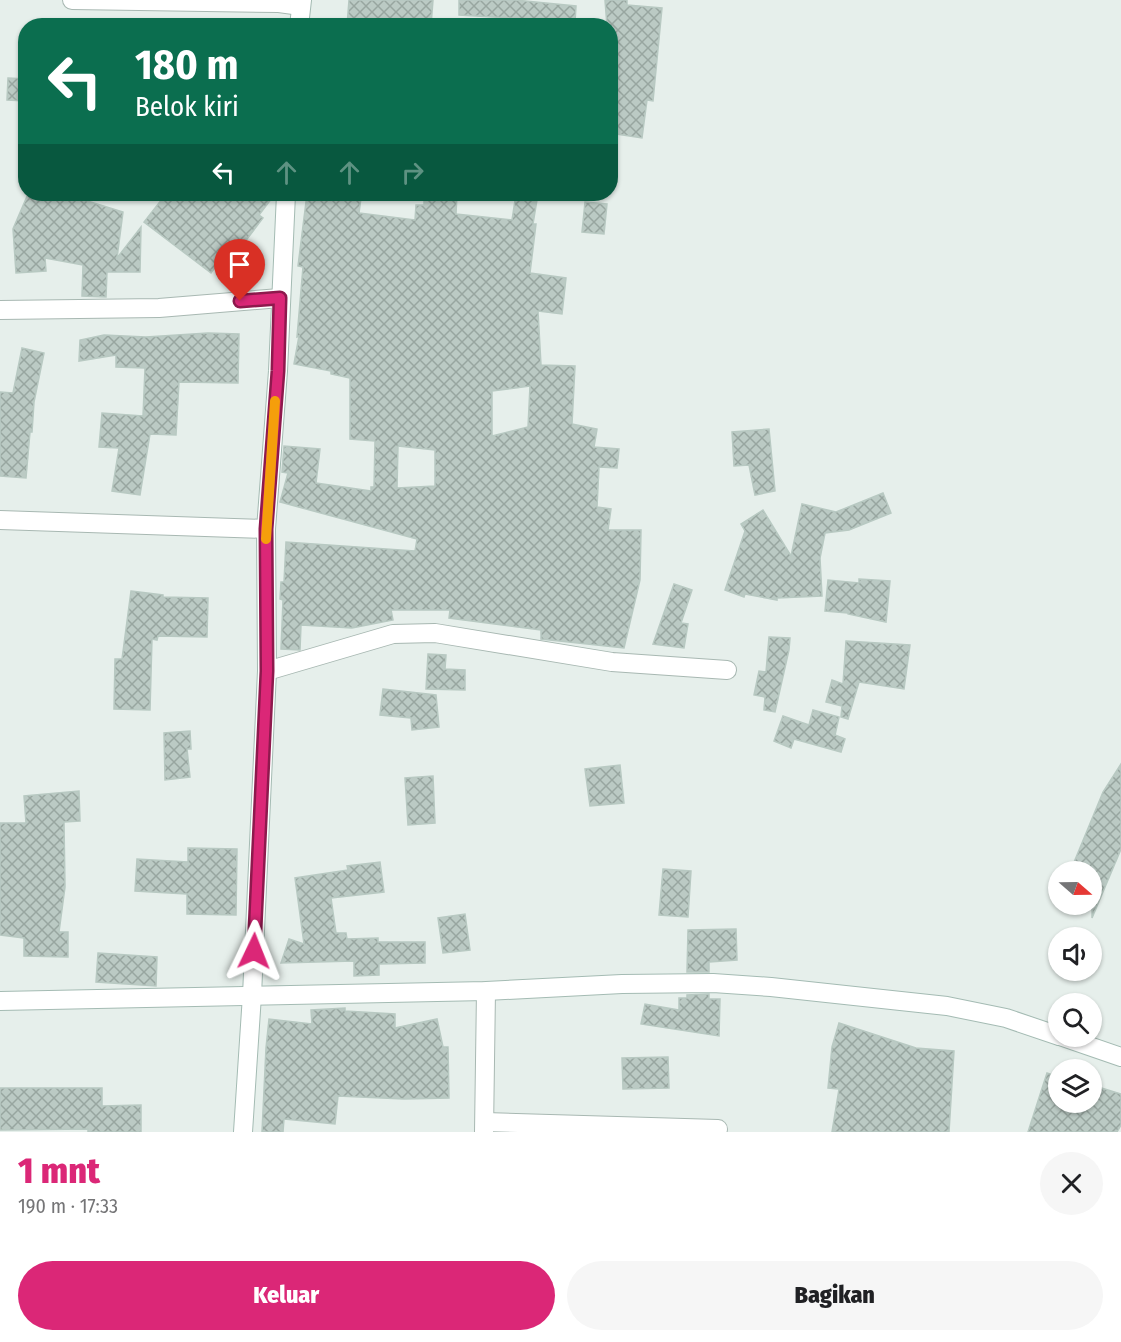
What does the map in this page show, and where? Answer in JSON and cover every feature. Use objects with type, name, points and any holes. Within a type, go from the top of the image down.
[{"type":"street","points":[[72,0],[294,3],[297,18]]},
{"type":"street","points":[[243,1132],[245,995],[267,671],[256,529],[278,371],[286,201]]},
{"type":"street","points":[[0,310],[159,308],[280,298]]},
{"type":"street","points":[[0,520],[256,529]]},
{"type":"street","points":[[267,671],[393,634],[412,633],[435,633],[612,662],[727,670]]},
{"type":"street","points":[[0,1001],[486,991],[622,984],[713,983],[911,1001],[1006,1018],[1048,1032]]},
{"type":"street","points":[[486,991],[485,1127],[718,1129]]},
{"type":"street","points":[[1091,1047],[1121,1057]]},
{"type":"building","points":[[349,0],[433,0],[432,18],[348,18]]},
{"type":"building","points":[[459,0],[515,0],[576,6],[575,18],[459,15]]},
{"type":"building","points":[[605,0],[627,0],[627,5],[662,8],[653,101],[647,100],[642,138],[618,134],[618,18],[606,18]]},
{"type":"building","points":[[8,78],[18,79],[18,101],[7,100]]},
{"type":"building","points":[[25,201],[88,201],[123,212],[117,258],[141,227],[140,272],[107,272],[106,297],[82,296],[83,265],[45,258],[46,271],[16,273],[13,229]]},
{"type":"building","points":[[160,201],[270,201],[259,215],[263,218],[228,264],[221,259],[211,273],[144,222]]},
{"type":"building","points":[[306,201],[361,201],[359,213],[415,220],[416,205],[424,205],[424,201],[457,201],[456,214],[512,220],[515,201],[537,201],[530,273],[566,278],[562,314],[538,311],[541,365],[575,366],[572,424],[597,429],[594,447],[619,449],[617,468],[599,467],[597,507],[611,509],[608,530],[641,530],[640,580],[624,648],[541,639],[541,630],[449,618],[450,610],[391,610],[393,620],[352,628],[301,625],[300,650],[281,649],[283,600],[280,599],[281,582],[284,582],[286,542],[415,551],[417,539],[280,502],[288,473],[282,472],[284,446],[320,449],[316,483],[371,491],[371,487],[374,487],[375,441],[350,439],[350,378],[331,374],[331,371],[294,364],[299,336],[297,337],[303,267],[298,266]],"holes":[[[530,386],[528,427],[492,436],[492,391]],[[398,446],[435,450],[435,486],[397,488]]]},
{"type":"building","points":[[585,202],[607,204],[604,234],[582,232]]},
{"type":"building","points":[[208,333],[239,334],[238,383],[179,382],[176,435],[150,434],[140,495],[112,491],[119,448],[99,447],[102,413],[143,416],[145,368],[116,367],[116,355],[79,361],[80,340],[104,335],[146,337]]},
{"type":"building","points":[[22,348],[44,353],[34,402],[26,478],[0,476],[0,392],[13,393]]},
{"type":"building","points":[[769,429],[775,491],[755,495],[749,465],[734,466],[732,432]]},
{"type":"building","points":[[883,493],[891,513],[849,530],[825,533],[820,558],[822,596],[777,598],[777,600],[745,594],[744,597],[725,590],[745,531],[741,524],[763,510],[791,556],[802,504],[836,512]]},
{"type":"building","points":[[859,579],[890,581],[886,622],[848,613],[825,611],[828,580],[859,583]]},
{"type":"building","points":[[674,584],[692,590],[681,623],[688,624],[684,648],[653,644]]},
{"type":"building","points":[[131,591],[163,595],[163,597],[208,598],[207,637],[158,636],[157,640],[152,639],[150,710],[114,709],[115,659],[122,659]]},
{"type":"building","points":[[769,637],[790,638],[775,712],[764,710],[765,697],[754,695],[759,671],[766,672]]},
{"type":"building","points":[[846,641],[910,645],[904,689],[859,682],[848,719],[841,717],[842,706],[826,702],[832,680],[843,684]]},
{"type":"building","points":[[428,654],[446,655],[445,669],[465,670],[465,690],[426,689]]},
{"type":"building","points":[[383,689],[436,695],[439,727],[412,730],[411,718],[380,715]]},
{"type":"building","points":[[813,710],[839,717],[835,735],[845,739],[841,752],[794,739],[791,748],[774,741],[783,716],[809,725]]},
{"type":"building","points":[[190,731],[191,749],[187,749],[190,777],[165,780],[164,733]]},
{"type":"building","points":[[1121,764],[1121,849],[1102,894],[1102,861],[1075,861],[1103,792]]},
{"type":"building","points":[[620,765],[624,803],[590,806],[585,769]]},
{"type":"building","points":[[433,776],[435,823],[408,825],[405,778]]},
{"type":"building","points":[[79,791],[80,821],[64,822],[65,887],[59,932],[68,932],[68,957],[24,956],[24,938],[0,935],[0,823],[26,823],[24,796]]},
{"type":"building","points":[[188,848],[237,849],[236,915],[187,914],[187,894],[135,891],[137,859],[188,862]]},
{"type":"building","points":[[380,862],[384,892],[331,898],[336,933],[346,933],[347,939],[378,938],[378,942],[425,942],[425,963],[379,964],[379,975],[354,976],[354,961],[281,963],[289,939],[304,944],[295,878],[348,870],[347,866]]},
{"type":"building","points":[[663,869],[691,871],[688,917],[659,915]]},
{"type":"building","points":[[465,914],[470,950],[443,953],[438,918]]},
{"type":"building","points":[[736,929],[737,960],[709,962],[709,972],[687,972],[688,930]]},
{"type":"building","points":[[98,953],[157,957],[156,986],[96,982]]},
{"type":"building","points":[[709,994],[709,999],[720,999],[719,1036],[641,1024],[645,1004],[679,1010],[679,998],[687,998],[687,995]]},
{"type":"building","points":[[345,1008],[345,1011],[395,1014],[395,1028],[437,1019],[443,1047],[448,1047],[449,1098],[404,1099],[338,1096],[335,1124],[284,1119],[283,1132],[262,1132],[269,1019],[312,1024],[311,1010]]},
{"type":"building","points":[[839,1023],[916,1048],[954,1051],[949,1132],[832,1132],[839,1089],[828,1088],[832,1047]]},
{"type":"building","points":[[668,1057],[669,1088],[623,1089],[622,1058]]},
{"type":"building","points":[[1047,1073],[1048,1113],[1102,1113],[1102,1088],[1121,1094],[1121,1125],[1117,1132],[1028,1132]]},
{"type":"building","points":[[0,1088],[102,1088],[102,1106],[141,1105],[141,1132],[88,1132],[88,1129],[0,1130]]},
{"type":"slow traffic","points":[[266,539],[275,401]]},
{"type":"route","points":[[240,301],[280,298],[278,371],[266,529],[267,671],[254,951]]}]
